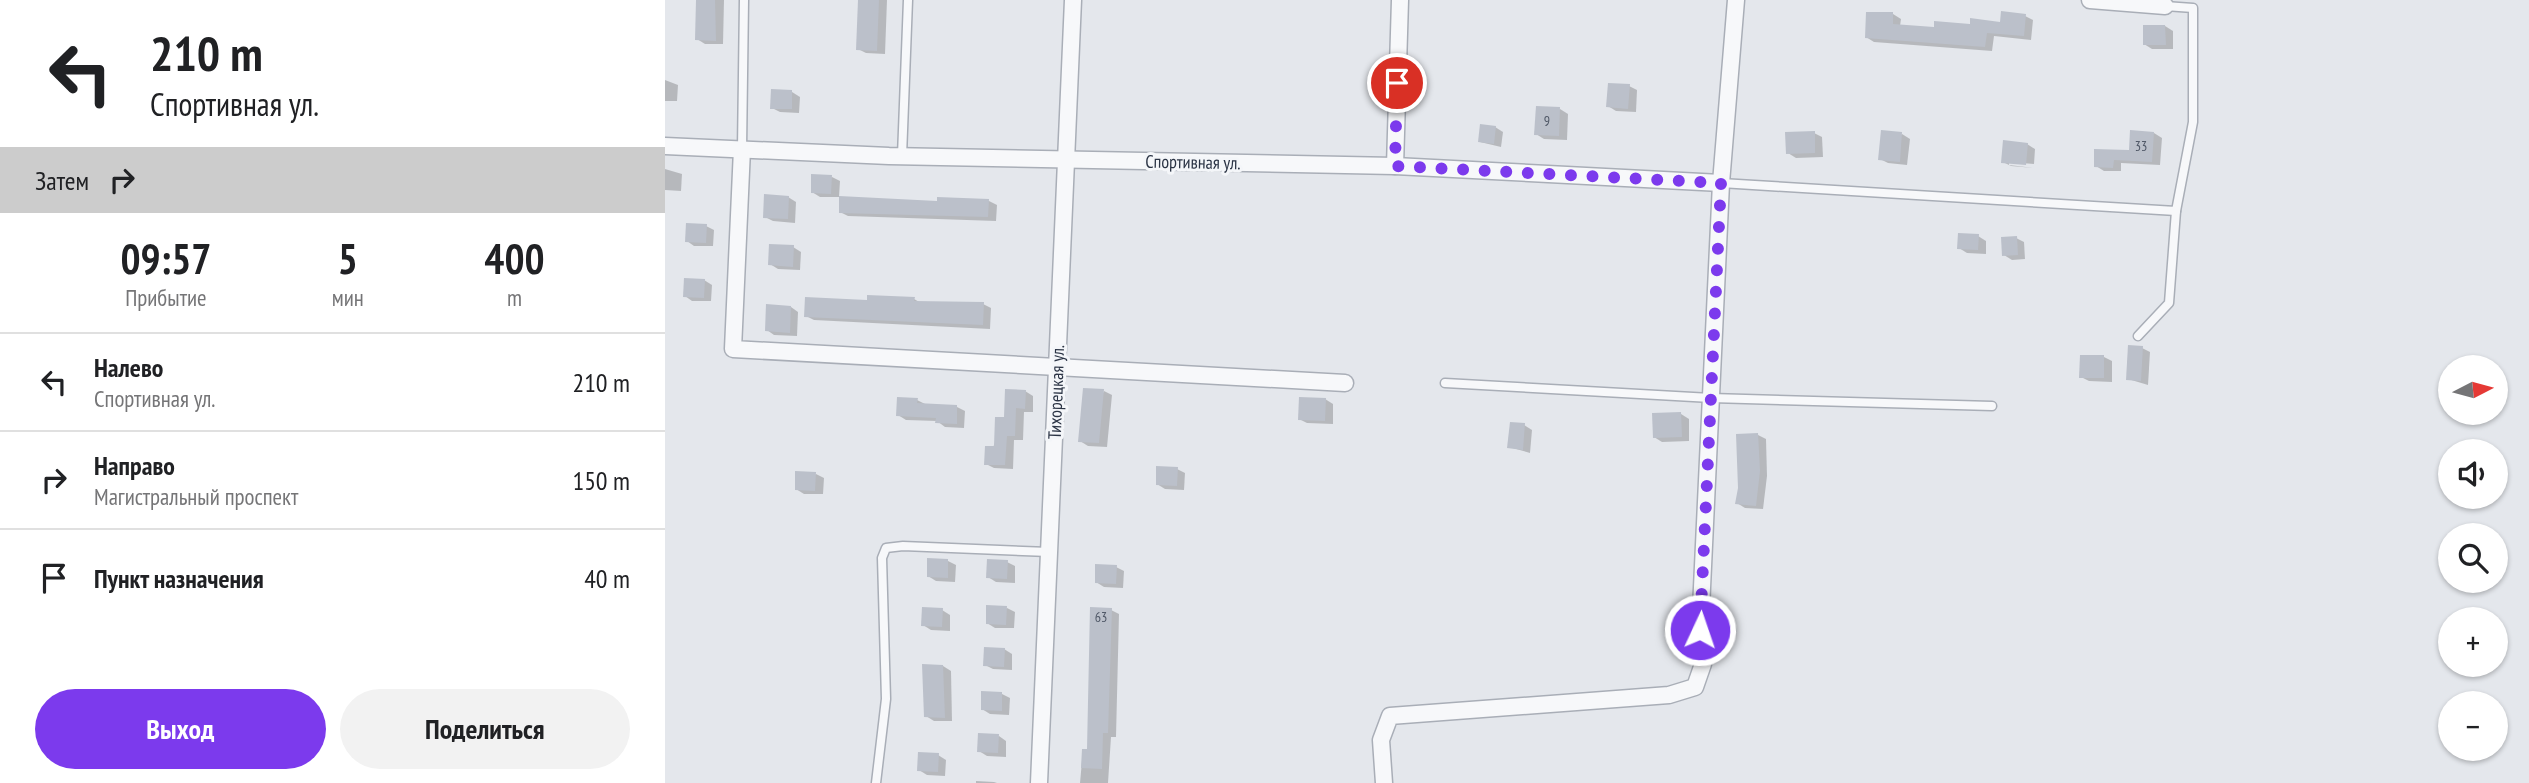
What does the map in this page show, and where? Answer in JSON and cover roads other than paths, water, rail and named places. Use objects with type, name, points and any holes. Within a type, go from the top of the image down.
[{"type":"street","name":"Тихорецкая ул.","points":[[1038,783],[1073,0]]},
{"type":"street","points":[[1395,166],[1400,0]]},
{"type":"street","points":[[1384,783],[1381,740],[1390,716],[1669,695],[1695,688],[1703,664],[1700,630],[1721,183],[1736,0]]},
{"type":"street","points":[[2090,0],[2165,6]]},
{"type":"street","name":"Спортивная ул.","points":[[665,146],[902,156],[1395,166],[1721,183]]},
{"type":"street","points":[[742,149],[733,349],[1345,383]]},
{"type":"lane","points":[[742,149],[744,0]]},
{"type":"lane","points":[[902,156],[908,0]]},
{"type":"lane","points":[[2137,337],[2169,303],[2176,211],[2193,122],[2193,4],[2165,6]]},
{"type":"lane","points":[[1721,183],[2176,211]]},
{"type":"lane","points":[[1445,383],[1711,398],[1991,406]]},
{"type":"lane","points":[[876,783],[885,699],[882,558],[886,548],[903,546],[1049,552]]}]
